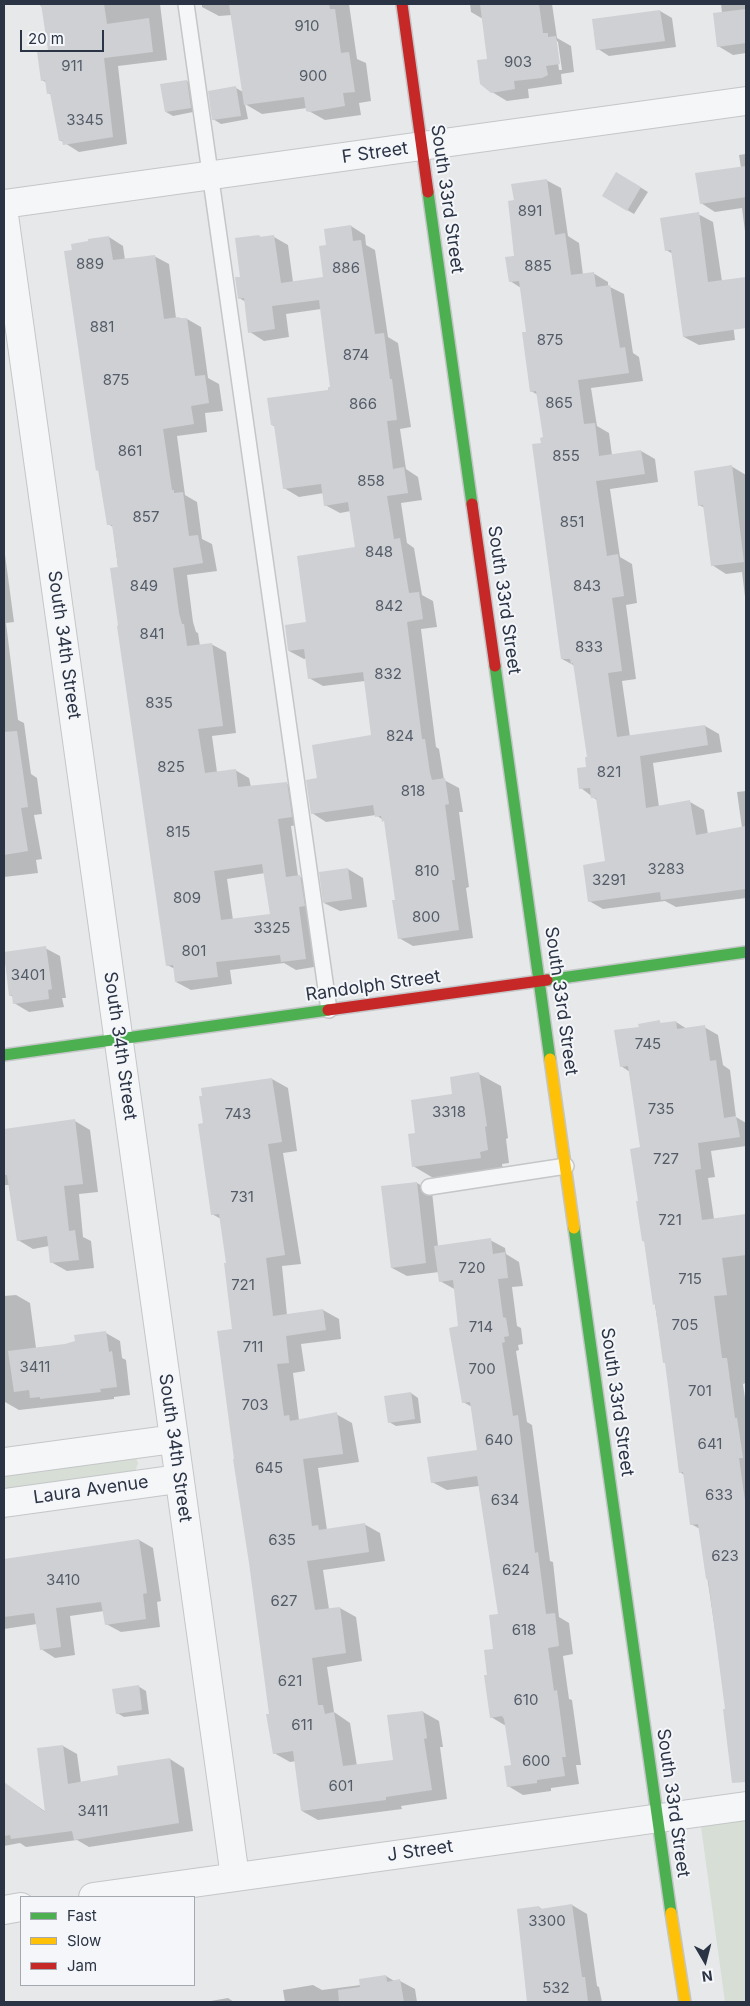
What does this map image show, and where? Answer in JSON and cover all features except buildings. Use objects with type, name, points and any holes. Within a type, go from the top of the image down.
[{"type":"main road","name":"South 33rd Street","points":[[402,4],[657,1818],[685,2002]]},
{"type":"main road","name":"Randolph Street","points":[[4,1055],[746,952]]},
{"type":"street","name":"F Street","points":[[4,204],[746,101]]},
{"type":"street","name":"South 34th Street","points":[[4,216],[120,1039],[178,1479],[235,1877]]},
{"type":"street","points":[[4,1462],[174,1439]]},
{"type":"street","name":"Laura Avenue","points":[[4,1502],[178,1479]]},
{"type":"street","name":"J Street","points":[[100,1896],[746,1806]]},
{"type":"street","points":[[4,1910],[20,1907]]},
{"type":"lane","points":[[186,4],[329,1010]]},
{"type":"lane","points":[[429,1187],[566,1166]]},
{"type":"shaded area","points":[[130,1457],[136,1458],[138,1463],[135,1472],[4,1491],[4,1474]]},
{"type":"shaded area","points":[[746,1806],[746,2002],[725,2002],[699,1812]]},
{"type":"traffic: fast","points":[[428,192],[472,504]]},
{"type":"traffic: fast","points":[[495,666],[550,1059]]},
{"type":"traffic: fast","points":[[547,980],[746,952]]},
{"type":"traffic: fast","points":[[4,1055],[328,1010]]},
{"type":"traffic: fast","points":[[574,1228],[671,1913]]},
{"type":"traffic: slow","points":[[550,1059],[574,1228]]},
{"type":"traffic: slow","points":[[671,1913],[685,2002]]},
{"type":"traffic: jam","points":[[402,4],[428,192]]},
{"type":"traffic: jam","points":[[472,504],[495,666]]},
{"type":"traffic: jam","points":[[328,1010],[547,980]]}]
